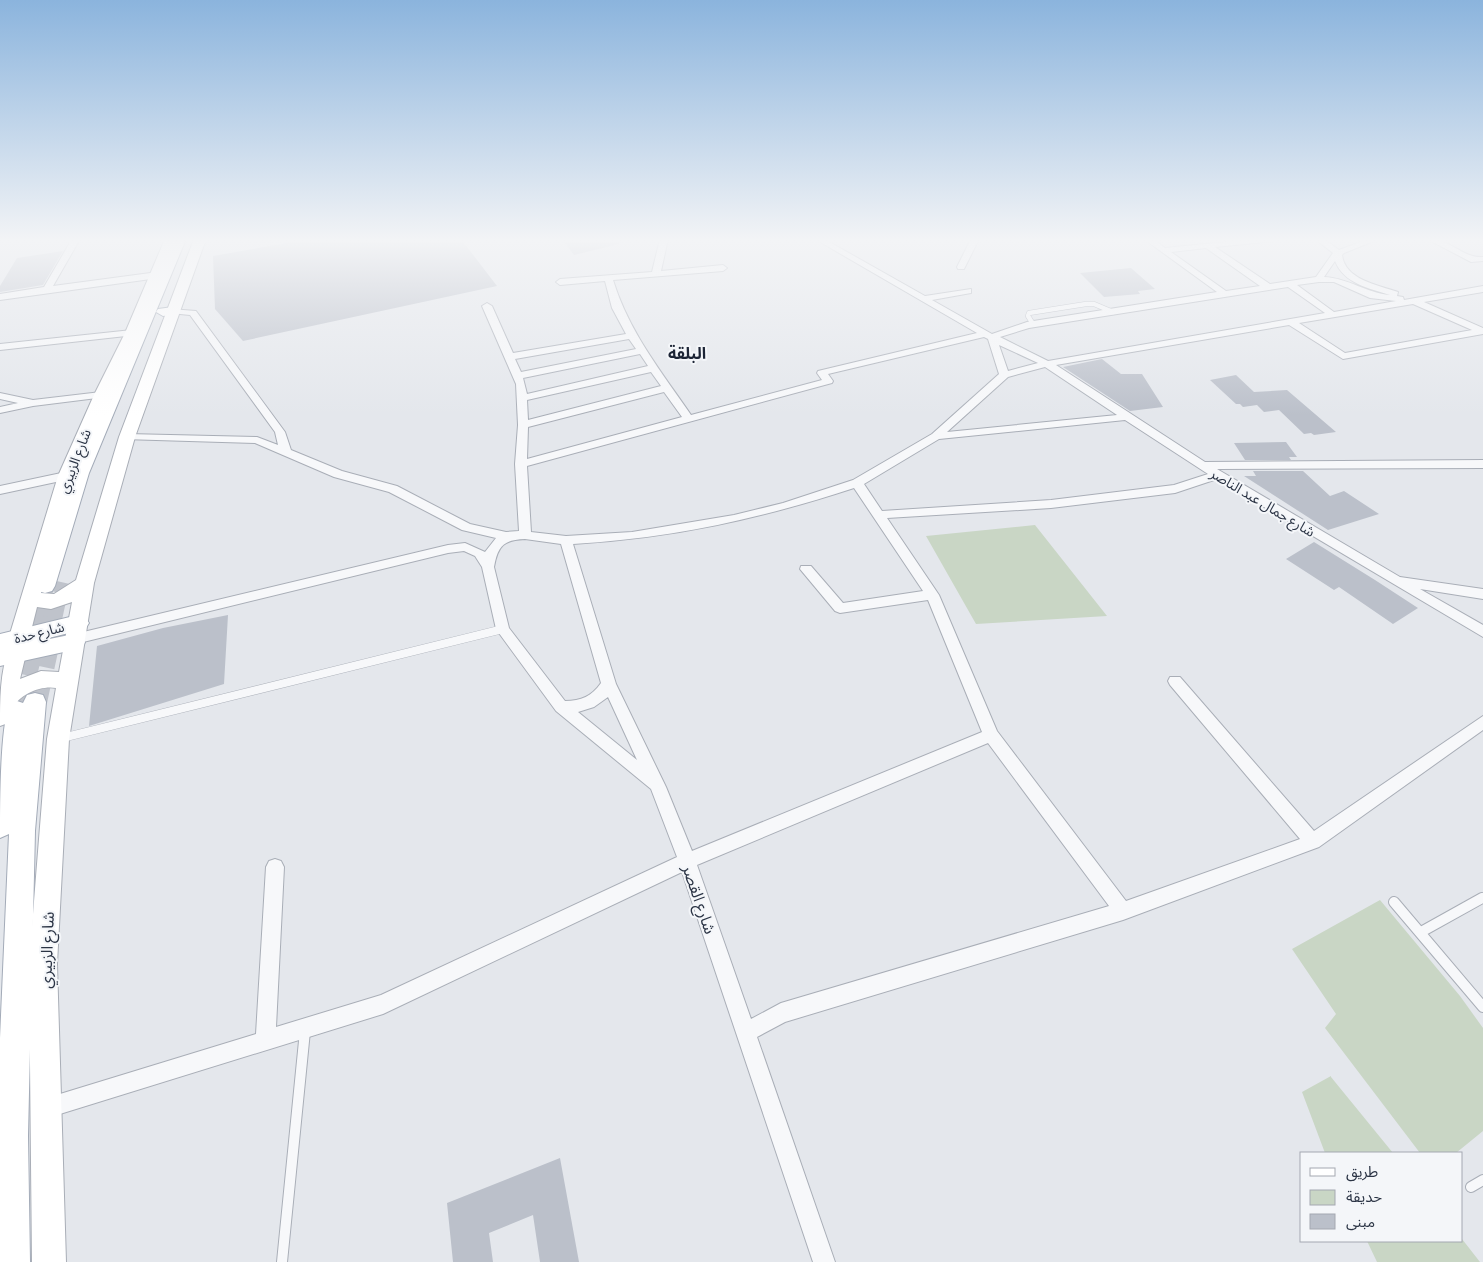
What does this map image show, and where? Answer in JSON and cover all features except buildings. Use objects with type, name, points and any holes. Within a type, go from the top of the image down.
[{"type":"main road","name":"شارع الزبيري","points":[[45,588],[80,473],[149,298]]},
{"type":"main road","name":"شارع الزبيري","points":[[45,588],[66,476],[101,395],[137,332],[153,298]]},
{"type":"main road","name":"شارع الزبيري","points":[[49,1262],[43,964],[58,739],[85,583],[127,438],[173,298]]},
{"type":"main road","name":"شارع الزبيري","points":[[12,1262],[12,1136],[22,830],[9,648],[45,588],[95,470],[168,312]]},
{"type":"main road","points":[[45,588],[37,601],[48,602],[62,599],[76,592],[85,583]]},
{"type":"main road","name":"شارع حدة","points":[[9,648],[75,635]]},
{"type":"main road","points":[[14,708],[24,686],[38,681],[60,680],[67,684]]},
{"type":"main road","name":"شارع الزبيري","points":[[0,826],[14,708]]},
{"type":"street","points":[[614,298],[617,308],[632,336],[688,419]]},
{"type":"street","points":[[924,299],[930,298]]},
{"type":"street","points":[[521,464],[828,381],[822,374],[1033,324],[1201,298]]},
{"type":"street","points":[[1309,298],[1333,315]]},
{"type":"street","points":[[1386,298],[1415,302]]},
{"type":"street","points":[[1405,298],[1483,331]]},
{"type":"street","points":[[127,438],[257,440],[338,474],[393,489],[466,527],[506,536],[525,535],[566,540],[632,536],[691,527],[786,506],[857,484],[936,436],[1004,375],[1047,364],[1438,298]]},
{"type":"street","name":"شارع جمال عبد الناصر","points":[[924,299],[988,335],[1047,364],[1216,475],[1483,632]]},
{"type":"street","points":[[487,306],[521,384],[523,426],[521,464],[525,535]]},
{"type":"street","points":[[168,312],[193,313],[280,432],[286,452]]},
{"type":"street","points":[[1291,322],[1343,356],[1483,331]]},
{"type":"street","points":[[1471,326],[1483,324]]},
{"type":"street","points":[[0,347],[137,332]]},
{"type":"street","points":[[988,335],[1004,375]]},
{"type":"street","points":[[509,358],[632,336]]},
{"type":"street","points":[[517,376],[642,351]]},
{"type":"street","points":[[521,398],[654,368]]},
{"type":"street","points":[[523,426],[667,388]]},
{"type":"street","points":[[0,410],[34,403],[101,395]]},
{"type":"street","points":[[0,396],[34,403]]},
{"type":"street","points":[[936,436],[1125,417]]},
{"type":"street","points":[[1203,466],[1483,464]]},
{"type":"street","points":[[878,515],[1051,504],[1175,489],[1216,475]]},
{"type":"street","points":[[0,490],[66,476]]},
{"type":"street","points":[[857,484],[932,595],[991,735],[1124,911]]},
{"type":"street","points":[[488,567],[494,545],[506,536]]},
{"type":"street","name":"شارع القصر","points":[[566,540],[609,684],[658,787],[687,861],[824,1262]]},
{"type":"street","points":[[75,635],[448,549],[465,547],[479,553],[488,567],[503,629],[561,707],[658,787]]},
{"type":"street","points":[[806,569],[840,608],[932,595]]},
{"type":"street","points":[[1393,579],[1483,594]]},
{"type":"street","points":[[1174,681],[1313,842]]},
{"type":"street","points":[[561,707],[576,708],[592,704],[609,684]]},
{"type":"street","points":[[746,1032],[781,1013],[1124,911],[1313,842],[1483,722]]},
{"type":"street","points":[[47,1108],[384,1004],[687,861],[991,735]]},
{"type":"street","points":[[265,1041],[275,867]]},
{"type":"lane","points":[[58,739],[503,629]]},
{"type":"lane","points":[[1421,932],[1483,897]]},
{"type":"lane","points":[[1394,902],[1483,1007]]},
{"type":"lane","points":[[282,1262],[306,1028]]},
{"type":"lane","points":[[1472,1187],[1483,1180]]},
{"type":"green space","points":[[1035,525],[1107,616],[976,624],[926,536]]},
{"type":"green space","points":[[1380,900],[1460,996],[1483,1028],[1483,1131],[1457,1152],[1419,1152],[1325,1028],[1336,1014],[1292,949]]},
{"type":"green space","points":[[1331,1076],[1392,1152],[1325,1152],[1302,1092]]},
{"type":"green space","points":[[1463,1240],[1480,1262],[1377,1262],[1367,1242],[1463,1242]]},
{"type":"tunnel","points":[[53,619],[61,582]]},
{"type":"tunnel","points":[[37,619],[45,586]]},
{"type":"tunnel","points":[[17,710],[38,618]]},
{"type":"tunnel","points":[[35,702],[53,618]]},
{"type":"district","name":"البلقة","points":[[687,352]]}]
